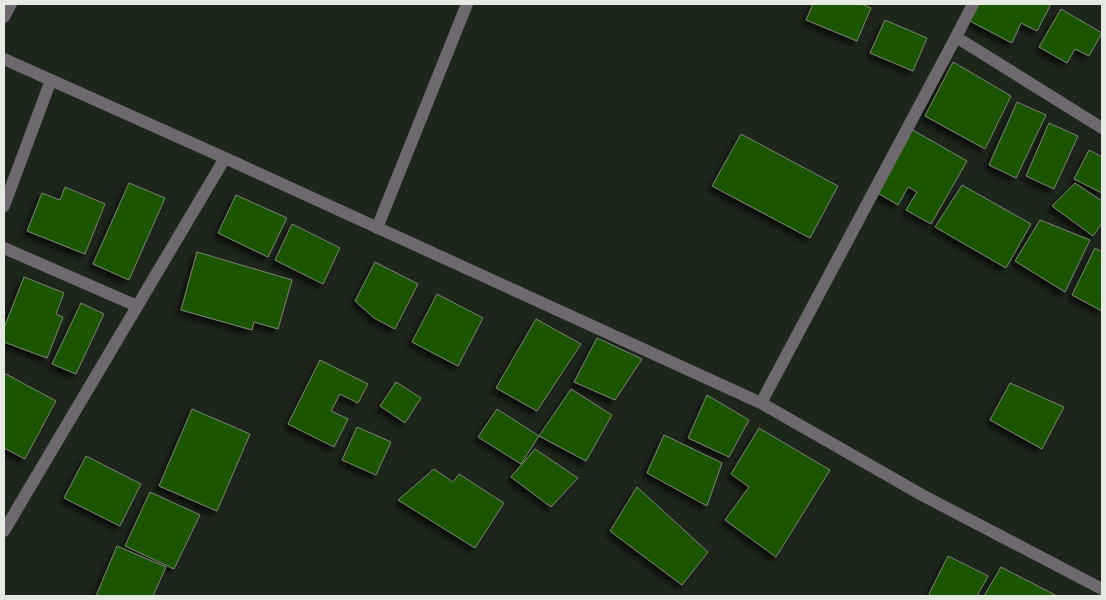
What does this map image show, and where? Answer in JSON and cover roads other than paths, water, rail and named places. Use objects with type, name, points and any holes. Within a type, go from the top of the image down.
[{"type":"street","points":[[4,17],[11,4]]},
{"type":"street","points":[[377,228],[467,4]]},
{"type":"street","points":[[760,403],[972,4]]},
{"type":"street","points":[[956,37],[1102,128]]},
{"type":"street","points":[[4,59],[760,403],[922,495],[1102,589]]},
{"type":"street","points":[[4,206],[51,80]]},
{"type":"street","points":[[4,531],[225,158]]},
{"type":"street","points":[[4,248],[137,306]]}]
